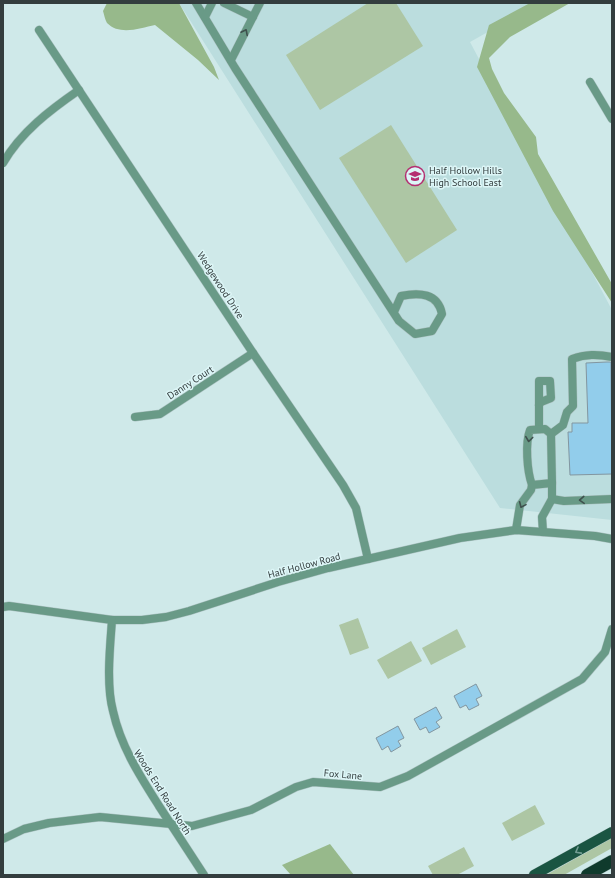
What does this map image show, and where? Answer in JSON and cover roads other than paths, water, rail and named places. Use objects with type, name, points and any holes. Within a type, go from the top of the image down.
[{"type":"highway","points":[[587,875],[612,861]]},
{"type":"main road","points":[[534,875],[612,832]]},
{"type":"street","points":[[196,3],[399,321],[414,334],[432,331],[442,314],[440,305],[428,295],[410,294],[401,296],[394,312]]},
{"type":"street","points":[[205,17],[212,3]]},
{"type":"street","points":[[224,3],[236,6],[253,17]]},
{"type":"street","points":[[231,60],[260,3]]},
{"type":"street","name":"Wedgewood Drive","points":[[39,30],[253,353],[343,485],[356,508],[368,559]]},
{"type":"street","points":[[590,82],[612,119]]},
{"type":"street","points":[[3,163],[19,141],[32,128],[56,107],[79,90]]},
{"type":"street","name":"Danny Court","points":[[135,418],[160,414],[253,353]]},
{"type":"street","points":[[551,434],[563,425],[567,412],[573,406],[572,359],[597,354],[612,357]]},
{"type":"street","points":[[538,405],[539,429]]},
{"type":"street","points":[[516,530],[520,506],[531,490],[532,485],[528,475],[528,437],[530,430],[545,429],[551,434],[552,499],[542,517],[543,532]]},
{"type":"street","points":[[532,485],[552,483]]},
{"type":"street","points":[[552,499],[564,501],[612,499]]},
{"type":"street","name":"Half Hollow Road","points":[[3,607],[9,606],[112,620],[142,620],[166,617],[328,568],[460,538],[516,530],[595,536],[612,539]]},
{"type":"street","name":"Woods End Road North","points":[[112,620],[110,680],[112,710],[119,734],[129,757],[204,875]]},
{"type":"street","name":"Fox Lane","points":[[3,839],[24,829],[49,823],[100,818],[192,826],[250,810],[296,787],[313,782],[380,787],[408,776],[582,678],[609,654],[612,629]]},
{"type":"place","name":"Half Hollow Hills High School East","points":[[415,176]]}]
